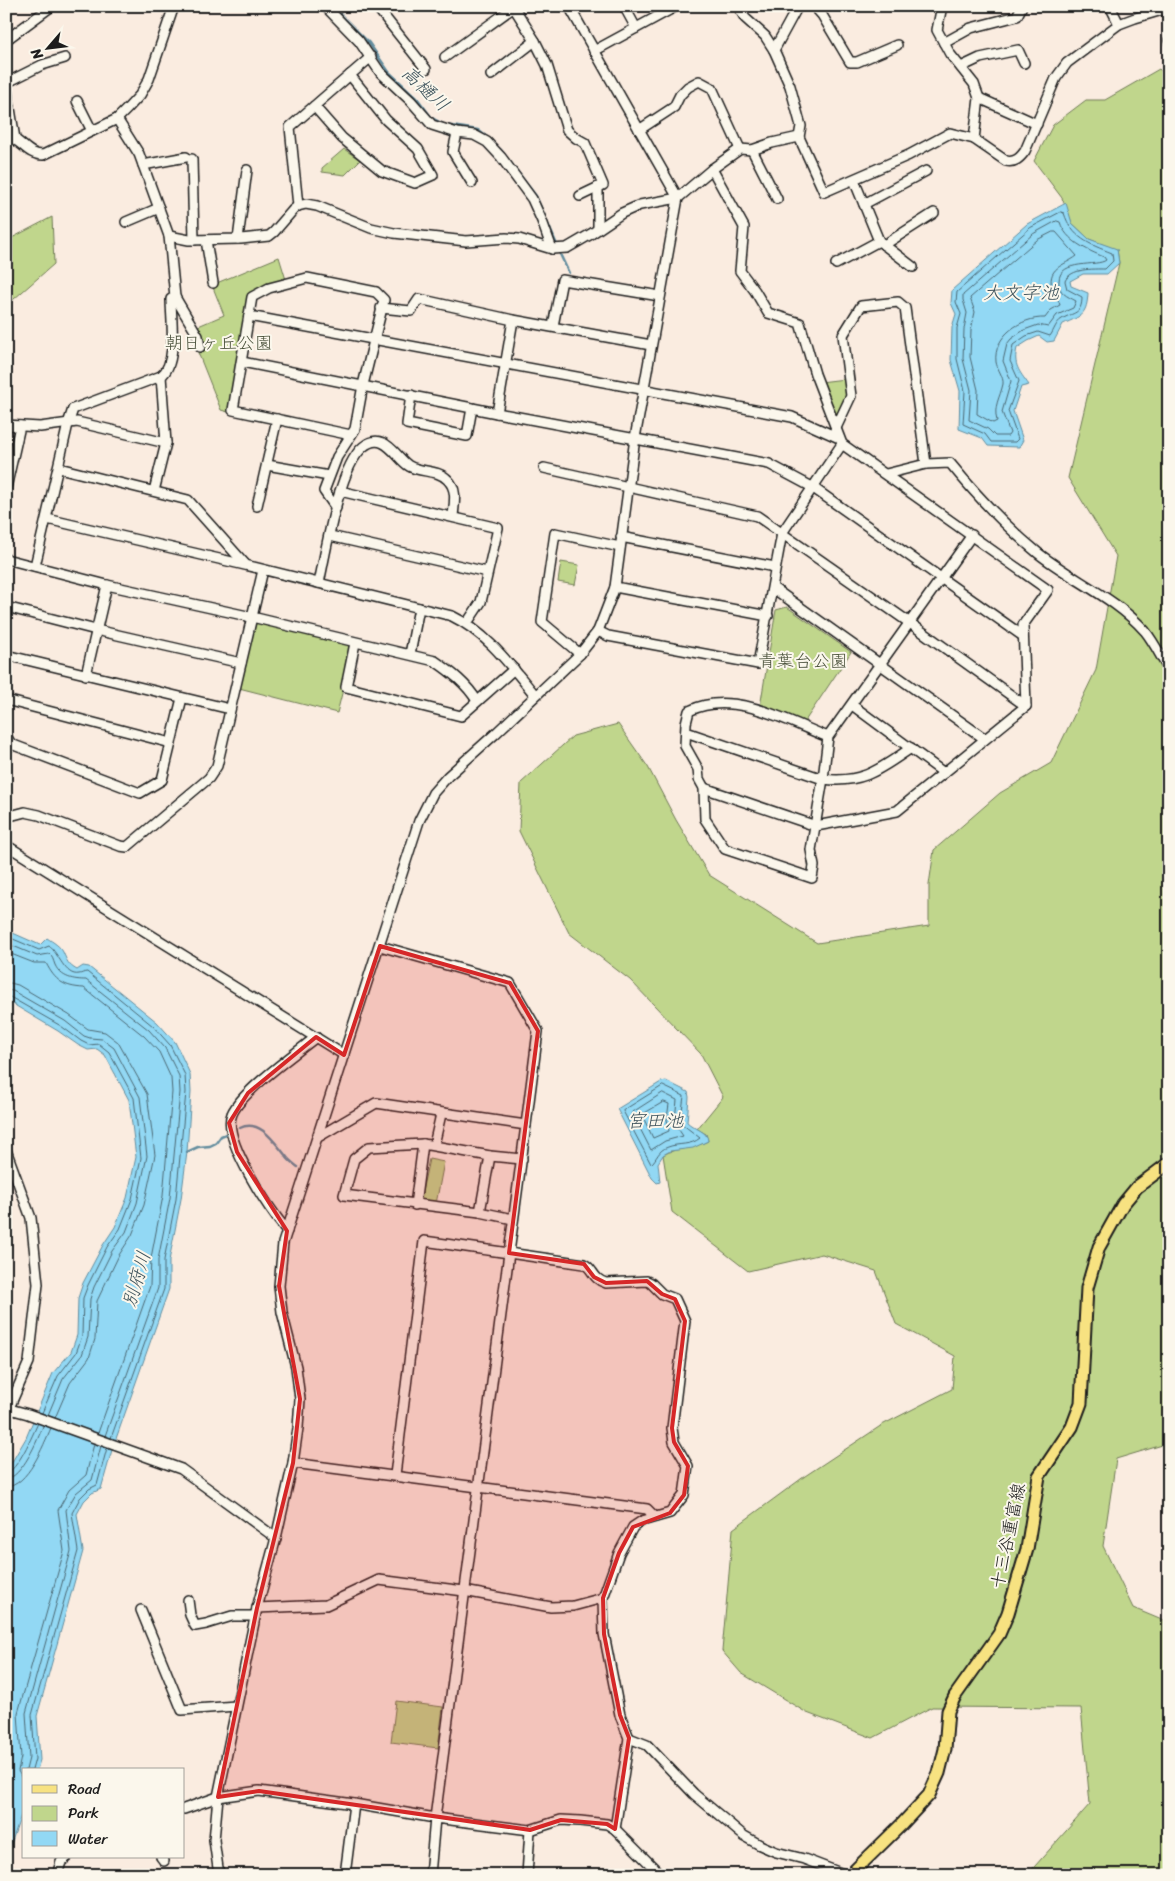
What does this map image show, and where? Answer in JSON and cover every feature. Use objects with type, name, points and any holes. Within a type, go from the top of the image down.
[{"type":"main road","name":"十三谷重富線","points":[[850,1875],[902,1824],[928,1795],[940,1773],[945,1749],[948,1711],[954,1696],[999,1634],[1008,1613],[1026,1549],[1039,1476],[1072,1427],[1081,1402],[1087,1288],[1099,1248],[1123,1204],[1137,1187],[1169,1162]]},
{"type":"street","points":[[6,40],[52,6]]},
{"type":"street","points":[[325,6],[359,41],[380,72],[411,101],[432,125],[457,133],[474,135],[486,142],[501,157],[532,199],[552,249]]},
{"type":"street","points":[[376,6],[426,69]]},
{"type":"street","points":[[218,1875],[214,1840],[218,1797],[256,1612],[276,1538],[293,1463],[298,1428],[300,1398],[296,1367],[282,1312],[279,1286],[283,1243],[419,821],[432,793],[580,654],[598,631],[615,587],[635,438],[678,198],[569,6]]},
{"type":"street","points":[[624,6],[636,28]]},
{"type":"street","points":[[738,6],[745,18],[765,36],[774,50],[790,86],[801,126],[799,137],[824,192],[909,155],[950,133],[974,139],[1006,161],[1011,162],[1020,158],[1025,151],[1056,78],[1066,63],[1119,24],[1163,9]]},
{"type":"street","points":[[774,50],[798,6]]},
{"type":"street","points":[[814,6],[822,15],[850,62],[857,62],[897,45]]},
{"type":"street","points":[[942,6],[937,30],[944,43],[974,84],[979,98],[974,139]]},
{"type":"street","points":[[944,43],[971,28],[1017,16],[1022,6]]},
{"type":"street","points":[[1110,6],[1119,24]]},
{"type":"street","points":[[6,72],[11,138],[28,152],[42,155],[117,119],[140,95],[149,79],[176,7]]},
{"type":"street","points":[[445,57],[513,7],[535,41],[547,65],[567,130],[585,143],[603,185],[580,196]]},
{"type":"street","points":[[594,51],[675,7]]},
{"type":"street","points":[[491,75],[535,41]]},
{"type":"street","points":[[961,67],[980,58],[1018,50],[1024,63]]},
{"type":"street","points":[[298,206],[290,127],[371,57]]},
{"type":"street","points":[[6,83],[42,65],[65,58]]},
{"type":"street","points":[[314,106],[342,138],[382,171],[415,183],[433,175],[418,149],[386,120],[350,75]]},
{"type":"street","points":[[639,130],[674,107],[680,95],[688,87],[699,82],[712,88],[740,149]]},
{"type":"street","points":[[979,98],[1037,124]]},
{"type":"street","points":[[77,101],[92,131]]},
{"type":"street","points":[[117,119],[139,154],[159,208],[169,236],[175,296],[198,336],[200,347]]},
{"type":"street","points":[[457,133],[453,152],[472,183]]},
{"type":"street","points":[[169,236],[206,240],[269,236],[293,210],[298,206],[306,204],[317,206],[371,228],[394,233],[466,241],[519,239],[552,249],[567,248],[592,234],[622,213],[640,205],[678,198],[740,149],[752,150],[799,137]]},
{"type":"street","points":[[752,150],[777,199]]},
{"type":"street","points":[[143,165],[189,158],[194,240]]},
{"type":"street","points":[[238,239],[247,170]]},
{"type":"street","points":[[712,170],[744,227],[740,271],[756,291],[768,313],[800,323],[815,374],[839,437]]},
{"type":"street","points":[[864,204],[926,171]]},
{"type":"street","points":[[854,180],[882,243],[913,267]]},
{"type":"street","points":[[598,187],[598,228]]},
{"type":"street","points":[[126,222],[159,208]]},
{"type":"street","points":[[836,264],[882,243],[934,213]]},
{"type":"street","points":[[206,240],[213,283]]},
{"type":"street","points":[[336,508],[324,491],[337,457],[352,435],[355,429],[363,385],[384,300],[376,292],[307,278],[269,288],[252,297],[233,410],[352,435]]},
{"type":"street","points":[[553,326],[562,280],[660,296]]},
{"type":"street","points":[[35,566],[68,424],[74,409],[166,373],[173,354],[171,299],[175,296]]},
{"type":"street","points":[[381,308],[411,310],[419,299],[514,320],[651,345]]},
{"type":"street","points":[[598,631],[608,636],[758,664],[782,533],[812,486],[839,437],[851,396],[843,335],[862,306],[898,302],[905,308],[926,464]]},
{"type":"street","points":[[249,316],[792,416],[839,437],[886,474],[1048,590],[1024,625],[1026,706]]},
{"type":"street","points":[[497,413],[514,320]]},
{"type":"street","points":[[242,362],[497,413],[769,464],[812,486],[1023,636]]},
{"type":"street","points":[[154,491],[166,443],[161,376]]},
{"type":"street","points":[[411,395],[407,424],[467,436],[472,408]]},
{"type":"street","points":[[257,506],[277,419]]},
{"type":"street","points":[[6,424],[40,427],[77,422],[166,443]]},
{"type":"street","points":[[6,488],[20,426]]},
{"type":"street","points":[[319,583],[340,491],[349,466],[355,454],[372,442],[384,443],[393,448],[409,466],[441,475],[448,480],[454,488],[453,516]]},
{"type":"street","points":[[886,474],[926,464],[950,463],[975,494],[1001,521],[1039,554],[1108,600],[1135,621],[1146,633],[1169,670]]},
{"type":"street","points":[[267,464],[329,476]]},
{"type":"street","points":[[59,468],[188,500],[245,565]]},
{"type":"street","points":[[544,468],[757,516],[1026,706]]},
{"type":"street","points":[[340,491],[498,528],[481,602],[467,623]]},
{"type":"street","points":[[47,519],[452,616],[467,623],[484,636],[535,695]]},
{"type":"street","points":[[580,654],[542,622],[556,533],[775,567]]},
{"type":"street","points":[[828,738],[762,711],[741,705],[715,704],[699,706],[689,711],[686,723],[685,746],[698,768],[699,779],[704,788],[705,819],[725,849],[812,878],[814,866],[811,850],[828,738],[972,535]]},
{"type":"street","points":[[330,536],[487,572]]},
{"type":"street","points":[[6,559],[107,585],[252,616],[355,643],[435,661],[453,674],[472,693],[477,701]]},
{"type":"street","points":[[6,817],[26,812],[40,815],[127,847],[215,772],[263,570]]},
{"type":"street","points":[[86,675],[107,585]]},
{"type":"street","points":[[615,587],[768,616]]},
{"type":"street","points":[[773,588],[985,740]]},
{"type":"street","points":[[6,607],[96,630],[241,663]]},
{"type":"street","points":[[410,654],[419,608]]},
{"type":"street","points":[[355,643],[346,687],[461,716],[514,669]]},
{"type":"street","points":[[6,655],[230,709]]},
{"type":"street","points":[[6,736],[10,744],[140,793],[162,780],[182,698]]},
{"type":"street","points":[[6,701],[171,743]]},
{"type":"street","points":[[852,704],[944,773]]},
{"type":"street","points":[[704,788],[816,826],[897,811],[1026,706]]},
{"type":"street","points":[[686,732],[823,779],[851,780],[870,775],[911,748]]},
{"type":"street","points":[[6,845],[344,1055]]},
{"type":"street","points":[[380,946],[510,982],[538,1031],[464,1591],[435,1818],[430,1875]]},
{"type":"street","points":[[287,1231],[273,1214],[237,1152],[229,1123],[232,1112],[248,1093],[316,1037]]},
{"type":"street","points":[[318,1137],[376,1103],[526,1125]]},
{"type":"street","points":[[434,1145],[441,1114]]},
{"type":"street","points":[[513,1219],[480,1212],[344,1195],[354,1159],[369,1147],[423,1144],[490,1156],[522,1159]]},
{"type":"street","points":[[415,1205],[423,1144]]},
{"type":"street","points":[[6,1150],[31,1218],[38,1284],[29,1362],[7,1411],[28,1414],[181,1469],[276,1538]]},
{"type":"street","points":[[480,1212],[490,1156]]},
{"type":"street","points":[[395,1475],[424,1242],[584,1264],[588,1266],[594,1277],[600,1281],[606,1283],[648,1281],[662,1294],[675,1299],[685,1320],[672,1435],[688,1466],[688,1476],[681,1501],[670,1513],[642,1521],[633,1527],[619,1553],[603,1598],[604,1634],[620,1714],[629,1738],[615,1829]]},
{"type":"street","points":[[293,1463],[647,1509],[655,1517]]},
{"type":"street","points":[[188,1600],[194,1626],[256,1612],[326,1605],[379,1580],[464,1591],[551,1607],[573,1606],[603,1598]]},
{"type":"street","points":[[141,1610],[182,1710],[236,1706]]},
{"type":"street","points":[[629,1738],[647,1745],[694,1794],[744,1836],[776,1852],[804,1859],[846,1875]]},
{"type":"street","points":[[185,1809],[218,1797],[259,1791],[354,1804],[435,1818],[530,1830],[560,1820],[607,1824],[615,1829],[661,1875]]},
{"type":"street","points":[[345,1875],[354,1804]]},
{"type":"street","points":[[527,1875],[530,1830]]},
{"type":"street","points":[[57,1875],[61,1862],[66,1858]]},
{"type":"highlighted area","points":[[380,946],[510,983],[538,1031],[509,1253],[584,1264],[594,1277],[606,1283],[647,1281],[662,1294],[675,1299],[685,1321],[672,1428],[674,1442],[688,1466],[684,1495],[670,1513],[633,1527],[619,1553],[603,1598],[604,1634],[620,1715],[629,1738],[615,1829],[607,1824],[561,1820],[530,1830],[259,1791],[218,1797],[257,1608],[293,1463],[300,1399],[279,1286],[287,1231],[237,1152],[229,1123],[248,1093],[316,1037],[344,1055]]},
{"type":"green space","points":[[1159,69],[1169,78],[1169,1443],[1116,1459],[1103,1546],[1133,1608],[1169,1623],[1169,1875],[1027,1875],[1090,1804],[1081,1708],[932,1707],[873,1738],[807,1713],[741,1673],[722,1651],[733,1529],[805,1476],[882,1425],[952,1389],[955,1356],[896,1324],[876,1271],[822,1254],[748,1271],[672,1212],[663,1155],[708,1141],[706,1134],[697,1129],[723,1097],[701,1054],[630,980],[569,933],[519,831],[521,783],[573,736],[618,724],[648,767],[676,820],[709,875],[817,943],[929,926],[929,885],[934,850],[1000,793],[1051,763],[1096,670],[1116,556],[1068,478],[1119,263],[1117,250],[1089,239],[1072,223],[1062,198],[1034,161],[1053,125],[1086,100],[1105,100]]},
{"type":"green space","points":[[344,149],[360,160],[345,175],[322,172],[322,168]]},
{"type":"green space","points":[[52,217],[54,264],[6,306],[6,241]]},
{"type":"green space","name":"朝日ヶ丘公園","points":[[279,257],[287,283],[252,297],[228,412],[221,410],[189,330],[224,315],[212,285]]},
{"type":"green space","points":[[845,379],[847,394],[836,416],[820,382]]},
{"type":"green space","points":[[561,562],[579,565],[575,585],[558,582]]},
{"type":"green space","name":"青葉台公園","points":[[787,607],[851,652],[803,724],[760,707],[776,610]]},
{"type":"green space","points":[[252,617],[355,643],[337,713],[235,687]]},
{"type":"green space","points":[[429,1159],[444,1162],[436,1204],[420,1201]]},
{"type":"green space","points":[[396,1701],[443,1707],[438,1748],[391,1742]]},
{"type":"water","name":"大文字池","points":[[1066,203],[1072,223],[1089,239],[1117,249],[1119,263],[1107,274],[1083,274],[1070,281],[1071,286],[1088,293],[1085,310],[1075,319],[1063,324],[1054,341],[1047,342],[1039,336],[1017,348],[1016,363],[1029,385],[1021,387],[1013,411],[1023,440],[1019,447],[988,446],[982,438],[959,429],[960,391],[951,360],[952,327],[956,314],[951,303],[952,290],[1027,224]]},
{"type":"water","name":"別府川","points":[[6,930],[40,945],[47,938],[60,948],[68,962],[77,970],[83,966],[89,967],[157,1022],[175,1042],[190,1074],[191,1092],[187,1152],[181,1199],[169,1261],[169,1289],[112,1450],[101,1489],[92,1493],[84,1501],[77,1514],[83,1551],[37,1716],[40,1760],[38,1768],[22,1768],[22,1813],[6,1858],[6,1472],[26,1438],[53,1373],[71,1352],[77,1335],[78,1298],[83,1283],[115,1227],[127,1198],[136,1157],[129,1100],[105,1055],[97,1049],[88,1050],[78,1045],[6,1000]]},
{"type":"water","name":"宮田池","points":[[666,1081],[688,1092],[687,1122],[703,1132],[708,1141],[693,1148],[670,1151],[663,1155],[658,1163],[660,1182],[657,1183],[652,1178],[617,1109],[661,1082]]},
{"type":"waterway","name":"高樋川","points":[[332,6],[369,43],[389,72],[417,98],[432,118],[445,125],[478,130],[488,138]]},
{"type":"waterway","name":"高樋川","points":[[494,144],[501,150],[536,196],[557,245]]},
{"type":"waterway","points":[[559,252],[569,273]]},
{"type":"waterway","points":[[240,1128],[254,1126],[266,1133],[298,1167]]},
{"type":"waterway","points":[[187,1152],[198,1147],[210,1146],[226,1134]]}]
